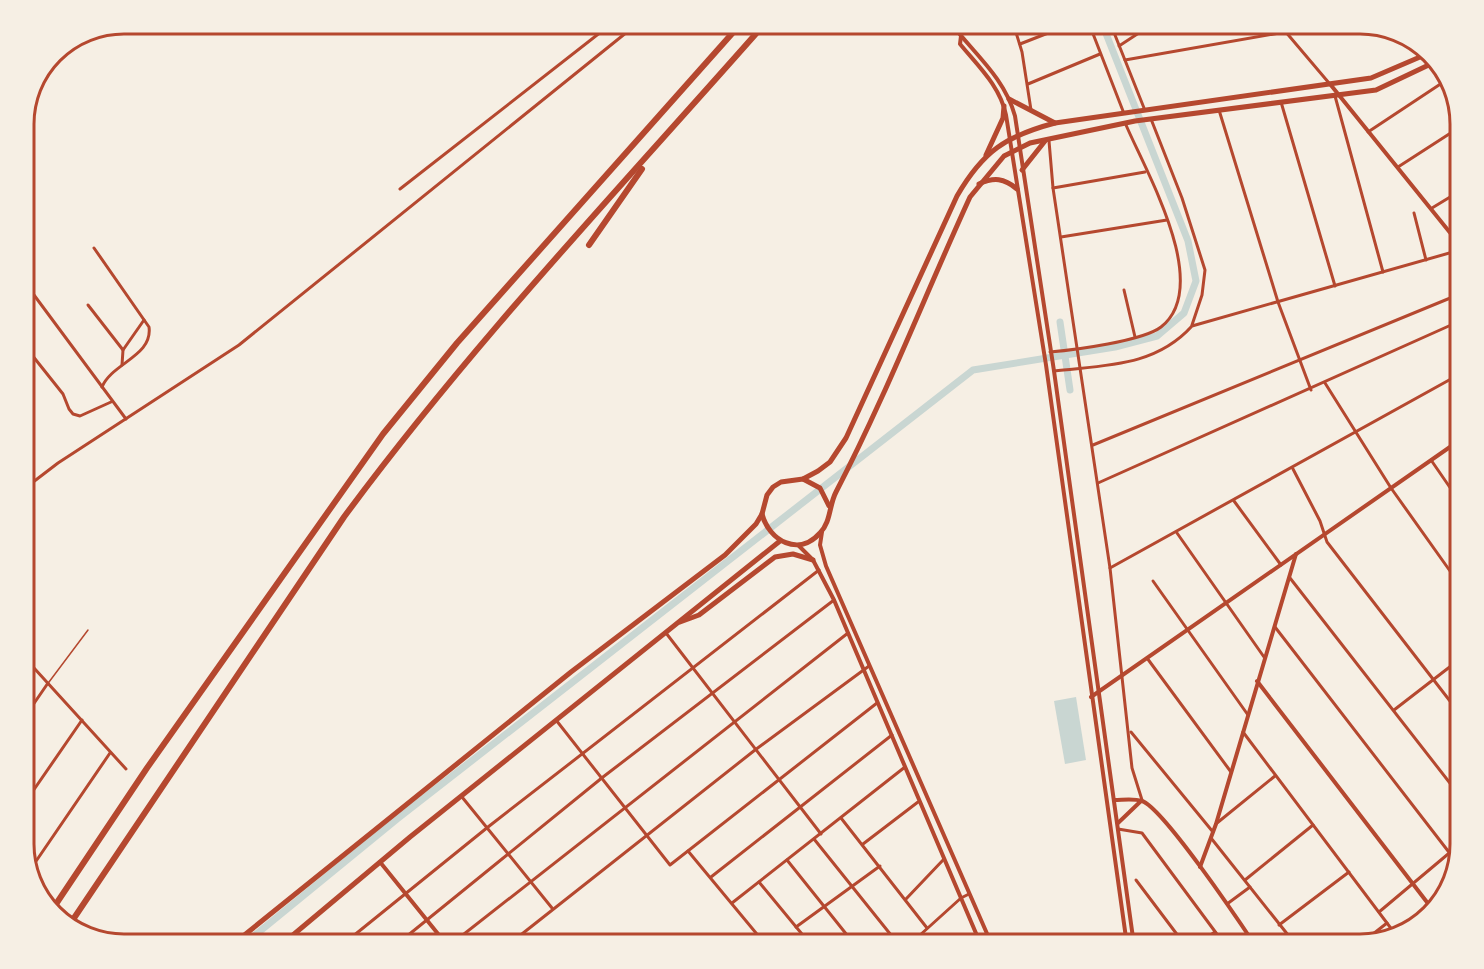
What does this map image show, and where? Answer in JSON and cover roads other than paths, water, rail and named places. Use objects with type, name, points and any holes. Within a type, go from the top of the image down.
[{"type":"highway","points":[[56,903],[153,759],[383,434],[457,343],[732,34]]},
{"type":"highway","points":[[74,919],[344,517],[381,467],[476,352],[756,34]]},
{"type":"highway","points":[[589,245],[658,144]]},
{"type":"main road","points":[[984,157],[1018,133],[1055,123],[1141,108],[1371,78],[1419,58]]},
{"type":"main road","points":[[829,506],[826,497],[812,482],[790,478],[773,487],[763,504],[762,514],[772,536],[780,541],[798,545],[815,538],[822,532],[828,520],[829,506],[858,448],[970,197],[978,185],[1012,151],[1047,140],[1126,125],[1135,121],[1376,90],[1427,66]]},
{"type":"main road","points":[[1009,99],[1055,123]]},
{"type":"main road","points":[[803,479],[830,462],[846,438],[957,196],[984,157],[1003,118],[1004,106]]},
{"type":"main road","points":[[1022,170],[1047,140]]},
{"type":"main road","points":[[978,185],[996,179],[1003,180],[1017,189]]},
{"type":"main road","points":[[246,934],[571,672],[724,555],[749,532],[762,514]]},
{"type":"main road","points":[[294,934],[461,795],[780,541]]},
{"type":"main road","points":[[676,623],[699,615],[775,557],[793,554],[813,560]]},
{"type":"street","points":[[400,189],[598,34]]},
{"type":"street","points":[[35,481],[58,463],[239,345],[625,34]]},
{"type":"street","points":[[1017,34],[1028,84],[1031,110]]},
{"type":"street","points":[[1020,44],[1046,34]]},
{"type":"street","points":[[1092,34],[1123,111]]},
{"type":"street","points":[[1114,34],[1141,108]]},
{"type":"street","points":[[1119,46],[1137,34]]},
{"type":"street","points":[[1125,60],[1274,34]]},
{"type":"street","points":[[1287,34],[1450,232]]},
{"type":"street","points":[[1125,934],[1046,365],[1010,138],[1004,106],[994,86],[960,44],[961,36],[966,39],[993,73],[1009,99],[1018,133],[1133,934]]},
{"type":"street","points":[[1028,84],[1100,54]]},
{"type":"street","points":[[1368,132],[1440,85]]},
{"type":"street","points":[[1337,95],[1383,272]]},
{"type":"street","points":[[1281,102],[1335,286]]},
{"type":"street","points":[[1219,110],[1278,302],[1311,390]]},
{"type":"street","points":[[1148,119],[1182,198],[1205,270],[1202,295],[1192,326]]},
{"type":"street","points":[[1050,353],[1076,350],[1135,337],[1161,328],[1174,311],[1181,296],[1182,271],[1179,254],[1167,220],[1126,125]]},
{"type":"street","points":[[1398,167],[1450,133]]},
{"type":"street","points":[[1047,140],[1076,350],[1093,445],[1110,568],[1124,674],[1132,768],[1142,801]]},
{"type":"street","points":[[1053,188],[1146,172]]},
{"type":"street","points":[[1432,208],[1450,197]]},
{"type":"street","points":[[1414,213],[1426,260]]},
{"type":"street","points":[[1060,237],[1167,220]]},
{"type":"street","points":[[94,248],[149,327],[151,339],[146,347],[106,377],[102,387]]},
{"type":"street","points":[[1053,370],[1157,354],[1167,349],[1192,326],[1450,253]]},
{"type":"street","points":[[1124,290],[1135,337]]},
{"type":"street","points":[[35,296],[126,419]]},
{"type":"street","points":[[1093,445],[1450,298]]},
{"type":"street","points":[[88,305],[123,351]]},
{"type":"street","points":[[122,364],[123,351],[144,320]]},
{"type":"street","points":[[1098,483],[1311,390],[1450,326]]},
{"type":"street","points":[[35,359],[63,394],[73,414],[80,416],[112,401]]},
{"type":"street","points":[[1110,568],[1358,433],[1450,380]]},
{"type":"street","points":[[1324,383],[1391,488],[1450,571]]},
{"type":"street","points":[[1091,697],[1450,447]]},
{"type":"street","points":[[1431,460],[1450,488]]},
{"type":"street","points":[[1292,469],[1327,542],[1450,701]]},
{"type":"street","points":[[1234,501],[1281,565]]},
{"type":"street","points":[[822,532],[820,545],[826,566],[987,934]]},
{"type":"street","points":[[1177,533],[1264,657]]},
{"type":"street","points":[[798,545],[813,560],[834,600],[975,934]]},
{"type":"street","points":[[1200,867],[1216,824],[1264,657],[1297,554]]},
{"type":"street","points":[[356,934],[488,827],[819,570]]},
{"type":"street","points":[[1290,578],[1450,783]]},
{"type":"street","points":[[1153,581],[1186,631],[1248,715]]},
{"type":"street","points":[[410,934],[603,777],[834,600]]},
{"type":"street","points":[[1275,627],[1449,853],[1379,912]]},
{"type":"street","points":[[665,632],[821,834]]},
{"type":"street","points":[[463,934],[848,633]]},
{"type":"street","points":[[1147,658],[1231,772]]},
{"type":"street","points":[[521,934],[755,750],[862,668],[870,666]]},
{"type":"street","points":[[1394,710],[1450,667]]},
{"type":"street","points":[[35,669],[126,769]]},
{"type":"street","points":[[1257,681],[1427,903]]},
{"type":"street","points":[[35,702],[48,683]]},
{"type":"street","points":[[556,720],[670,865],[877,702]]},
{"type":"street","points":[[35,788],[82,720]]},
{"type":"street","points":[[1130,730],[1213,831]]},
{"type":"street","points":[[1243,732],[1391,929]]},
{"type":"street","points":[[711,877],[892,735]]},
{"type":"street","points":[[36,861],[111,752]]},
{"type":"street","points":[[732,903],[905,767]]},
{"type":"street","points":[[1216,824],[1275,776]]},
{"type":"street","points":[[461,795],[552,909]]},
{"type":"street","points":[[1114,800],[1142,801],[1154,810],[1200,867],[1247,934]]},
{"type":"street","points":[[1118,826],[1142,801]]},
{"type":"street","points":[[862,845],[918,802]]},
{"type":"street","points":[[841,818],[927,928]]},
{"type":"street","points":[[1245,880],[1313,825]]},
{"type":"street","points":[[1118,826],[1142,833],[1218,934]]},
{"type":"street","points":[[1211,838],[1287,934]]},
{"type":"street","points":[[814,839],[890,934]]},
{"type":"street","points":[[688,851],[757,934]]},
{"type":"street","points":[[787,860],[846,934]]},
{"type":"street","points":[[906,900],[945,860]]},
{"type":"street","points":[[380,862],[439,934]]},
{"type":"street","points":[[796,927],[880,866]]},
{"type":"street","points":[[950,874],[960,869]]},
{"type":"street","points":[[1279,925],[1349,872]]},
{"type":"street","points":[[1136,880],[1177,934]]},
{"type":"street","points":[[759,882],[802,934]]},
{"type":"street","points":[[1227,904],[1250,887]]},
{"type":"street","points":[[921,934],[961,898],[970,894]]},
{"type":"street","points":[[1374,933],[1387,923]]},
{"type":"street","points":[[1211,934],[1216,931]]},
{"type":"lane","points":[[48,683],[88,630]]},
{"type":"waterway","points":[[256,934],[397,819],[973,370],[1115,347],[1157,336],[1184,313],[1196,281],[1188,241],[1106,34]]},
{"type":"waterway","points":[[1060,322],[1070,390]]}]
